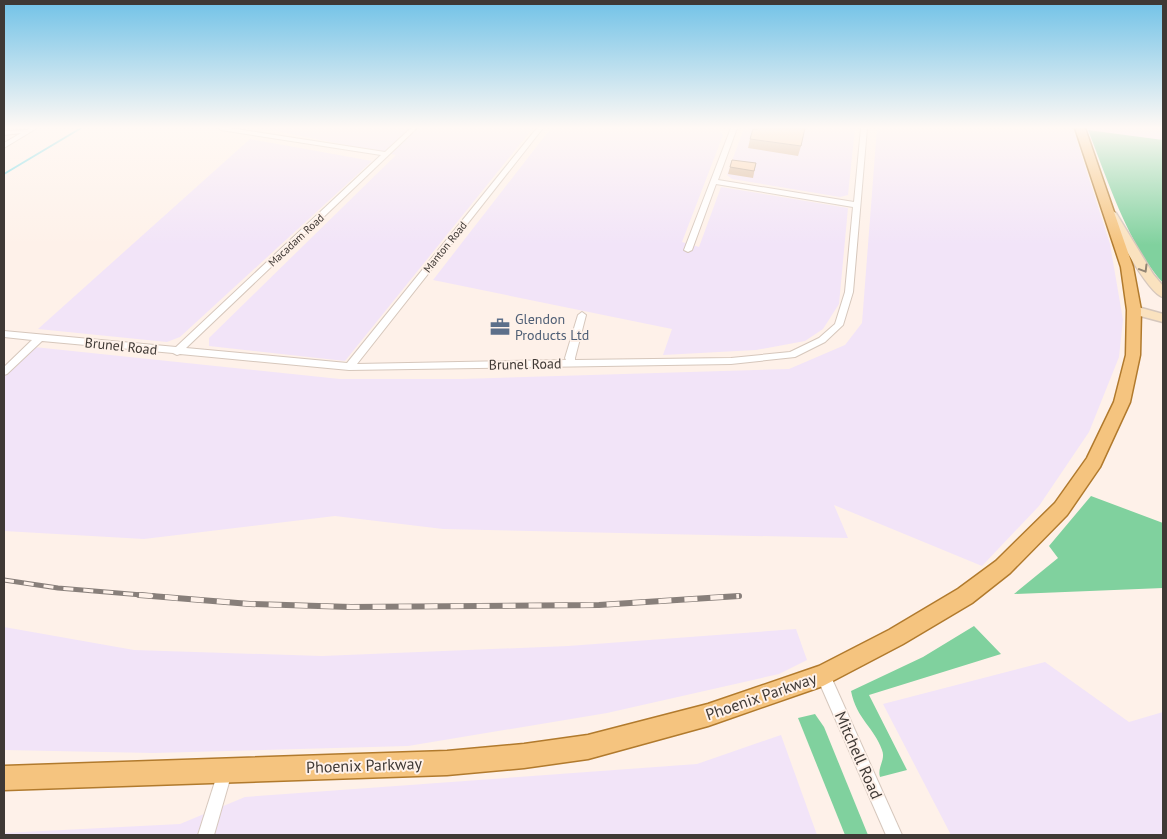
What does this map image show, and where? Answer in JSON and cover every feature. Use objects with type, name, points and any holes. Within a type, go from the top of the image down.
[{"type":"main road","name":"Phoenix Parkway","points":[[4,778],[447,763],[524,756],[588,747],[708,715],[823,675],[896,637],[965,596],[1003,567],[1061,509],[1094,462],[1122,402],[1133,355],[1134,310],[1127,267],[1111,213],[1094,167]]},
{"type":"street","name":"Macadam Road","points":[[177,352],[372,167]]},
{"type":"street","name":"Manton Road","points":[[349,367],[509,167]]},
{"type":"street","points":[[688,250],[719,167]]},
{"type":"street","name":"Brunel Road","points":[[4,334],[349,367],[740,360],[792,355],[822,340],[839,325],[849,292],[860,167]]},
{"type":"street","points":[[714,182],[857,205]]},
{"type":"street","points":[[1111,213],[1148,276],[1163,292]]},
{"type":"street","points":[[1134,310],[1163,318]]},
{"type":"street","points":[[572,363],[570,358],[582,315]]},
{"type":"street","points":[[4,372],[39,338]]},
{"type":"street","name":"Mitchell Road","points":[[823,675],[894,835]]},
{"type":"street","points":[[206,835],[226,771]]},
{"type":"shaded area","points":[[219,167],[365,167],[180,337],[167,342],[38,329]]},
{"type":"shaded area","points":[[384,167],[501,167],[345,361],[209,346],[209,338]]},
{"type":"shaded area","points":[[521,167],[711,167],[682,242],[699,247],[721,187],[848,208],[839,304],[823,329],[805,341],[756,350],[663,355],[672,329],[433,280]]},
{"type":"shaded area","points":[[730,167],[851,167],[848,195],[840,197],[732,179],[727,175]]},
{"type":"shaded area","points":[[874,167],[1085,167],[1110,244],[1123,320],[1119,357],[1089,432],[1039,506],[982,566],[834,505],[848,538],[443,529],[335,516],[144,539],[4,531],[4,377],[34,347],[340,379],[462,379],[789,369],[845,345],[862,323]]},
{"type":"shaded area","points":[[4,627],[134,650],[322,656],[568,646],[796,629],[807,660],[779,674],[607,713],[408,746],[153,753],[4,750]]},
{"type":"shaded area","points":[[1045,662],[1129,722],[1163,712],[1163,835],[951,835],[883,704]]},
{"type":"shaded area","points":[[781,735],[817,835],[4,835],[4,833],[180,824],[245,797],[697,764]]},
{"type":"green space","points":[[1102,167],[1163,167],[1163,283],[1139,250]]},
{"type":"green space","points":[[1091,496],[1163,523],[1163,588],[1014,594],[1058,558],[1049,546]]},
{"type":"green space","points":[[974,626],[1001,654],[869,695],[907,770],[880,777],[879,773],[883,757],[882,750],[875,735],[857,709],[851,691],[923,657]]},
{"type":"green space","points":[[815,714],[824,727],[868,835],[845,835],[798,718]]},
{"type":"building","points":[[731,167],[755,167],[754,171]]},
{"type":"waterway","points":[[4,174],[15,167]]},
{"type":"railway","points":[[4,580],[58,588],[154,596]]},
{"type":"railway","points":[[139,595],[250,604],[351,607],[599,605],[739,596]]},
{"type":"place","name":"Glendon Products Ltd","points":[[500,327]]}]
